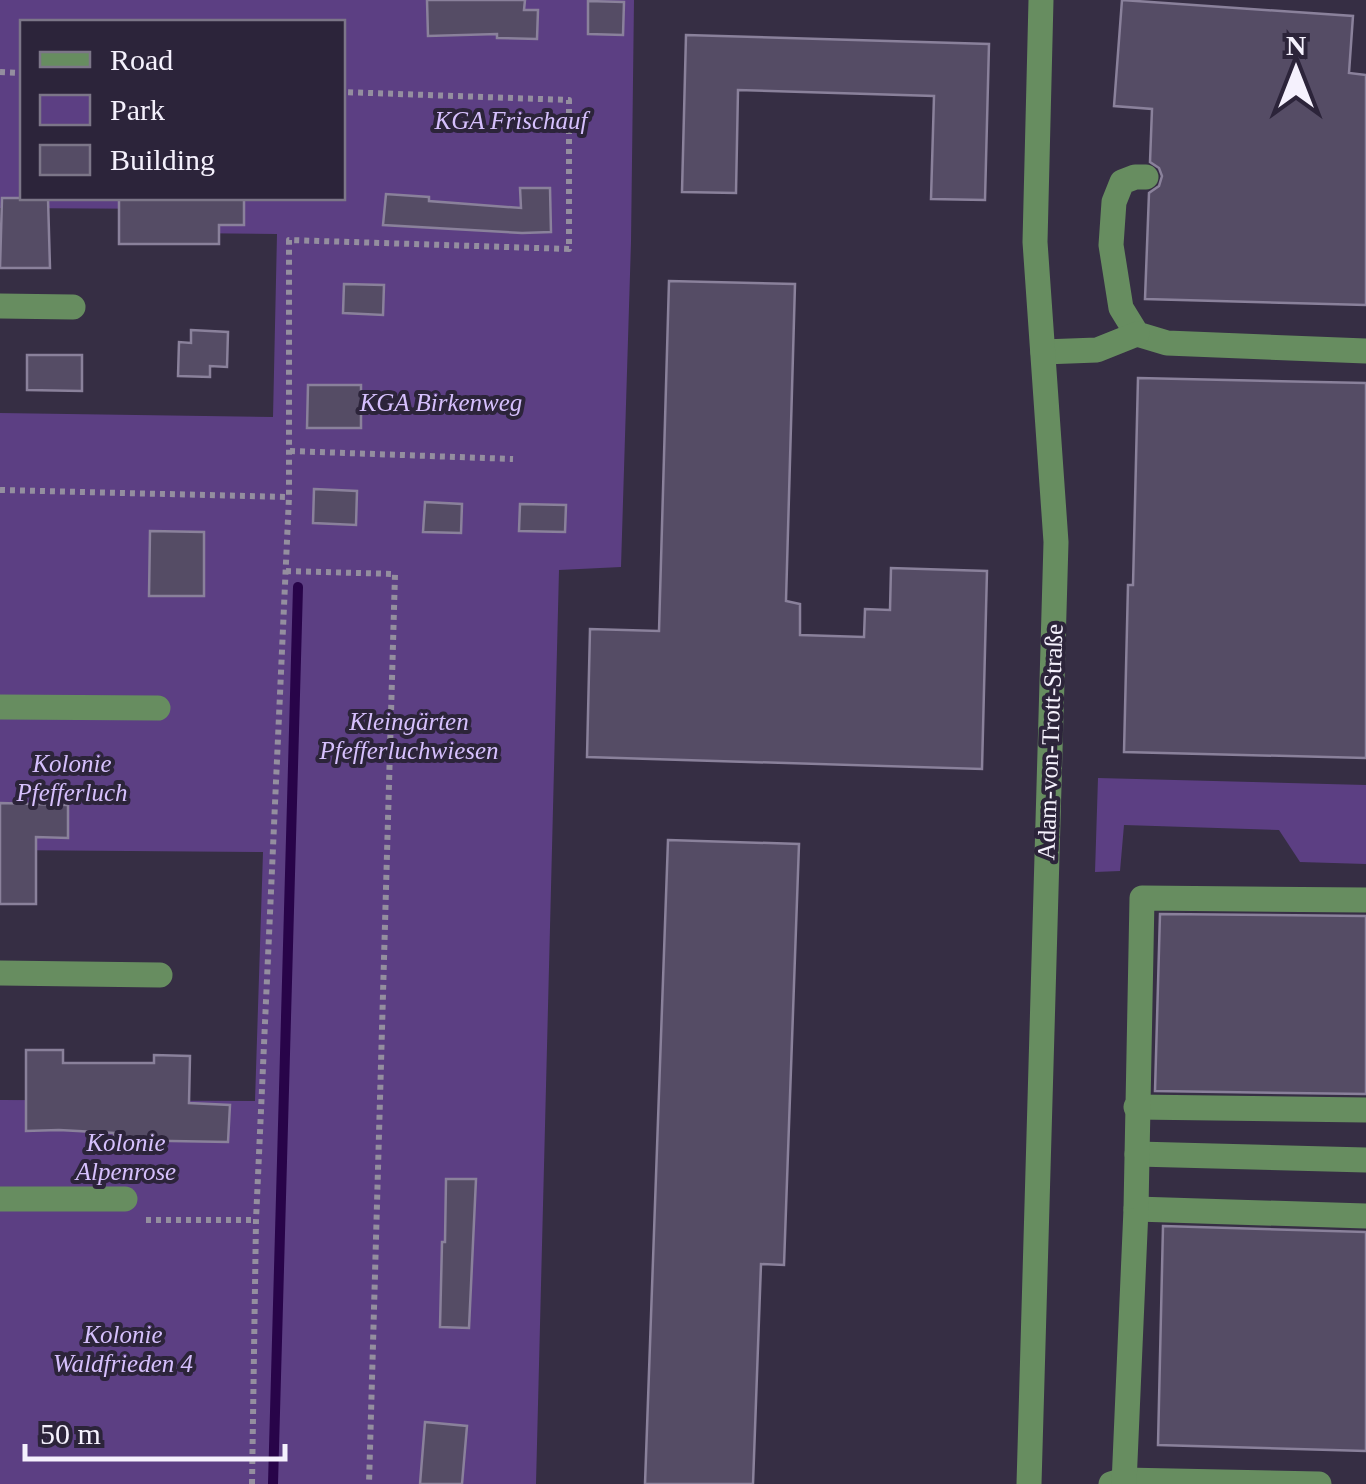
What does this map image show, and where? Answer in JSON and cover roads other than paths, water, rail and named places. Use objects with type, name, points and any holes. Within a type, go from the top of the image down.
[{"type":"street","name":"Adam-von-Trott-Straße","points":[[1029,1484],[1056,542],[1035,242],[1041,0]]},
{"type":"street","points":[[1137,334],[1121,308],[1112,245],[1113,216],[1122,182],[1146,176]]},
{"type":"street","points":[[0,306],[72,307]]},
{"type":"street","points":[[1044,352],[1097,350],[1137,334],[1168,343],[1366,351]]},
{"type":"street","points":[[0,707],[158,708]]},
{"type":"street","points":[[1318,1484],[1120,1482],[1136,1209],[1142,898],[1366,900]]},
{"type":"street","points":[[0,973],[160,974]]},
{"type":"street","points":[[1136,1107],[1366,1110]]},
{"type":"street","points":[[1137,1154],[1366,1160]]},
{"type":"street","points":[[0,1199],[125,1199]]},
{"type":"street","points":[[1136,1209],[1366,1216]]},
{"type":"waterway","points":[[273,1484],[298,587]]},
{"type":"park label","name":"KGA Frischauf","points":[[511,120]]},
{"type":"park label","name":"KGA Birkenweg","points":[[441,402]]},
{"type":"park label","name":"Kleingärten Pfefferluchwiesen","points":[[409,736]]},
{"type":"park label","name":"Kolonie Pfefferluch","points":[[72,778]]},
{"type":"park label","name":"Kolonie Alpenrose","points":[[126,1156]]},
{"type":"park label","name":"Kolonie Waldfrieden 4","points":[[123,1348]]}]
